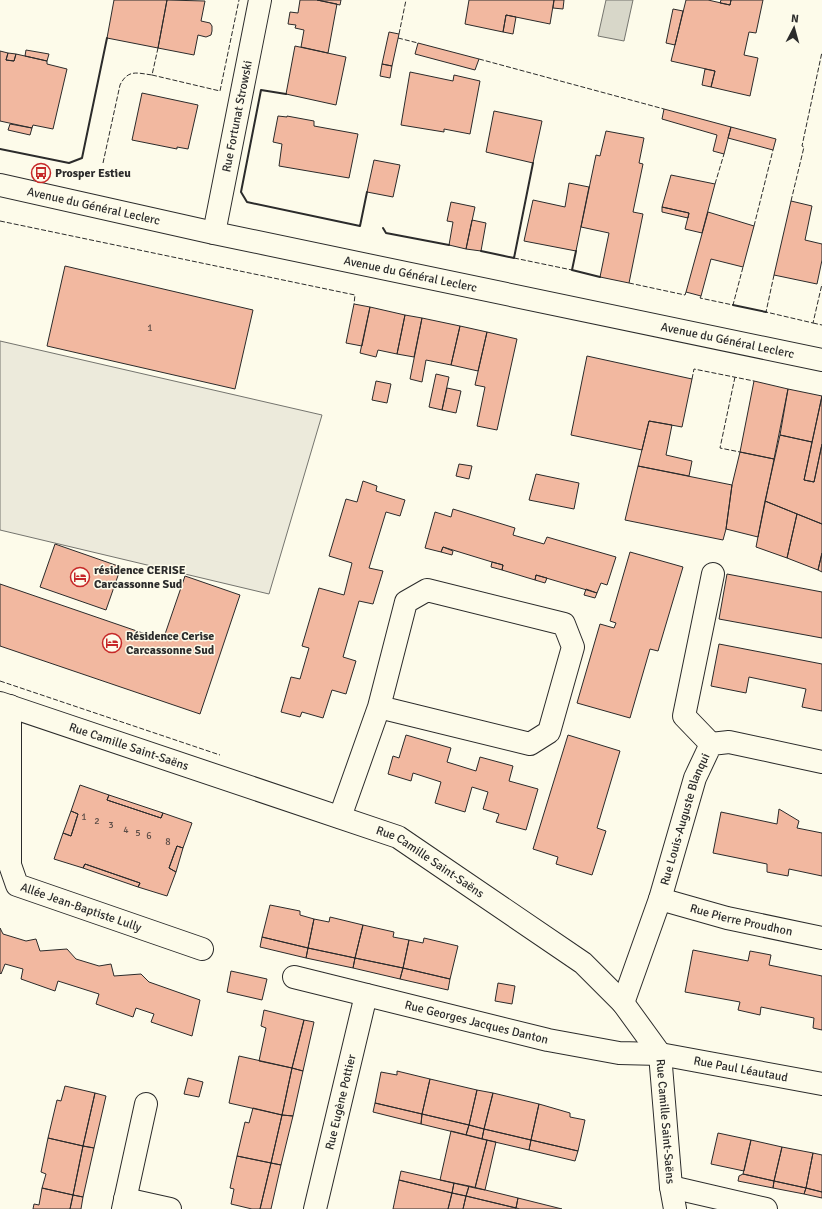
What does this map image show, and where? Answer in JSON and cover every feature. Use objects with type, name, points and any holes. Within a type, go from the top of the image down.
[{"type":"street","name":"Rue Fortunat Strowski","points":[[214,233],[260,0]]},
{"type":"street","name":"Avenue du Général Leclerc","points":[[0,185],[214,233],[822,360]]},
{"type":"street","points":[[710,744],[684,716],[713,574]]},
{"type":"street","points":[[340,817],[379,707],[406,602],[427,590],[564,624],[573,647],[549,732],[530,744],[379,707]]},
{"type":"street","name":"Rue Camille Saint-Saëns","points":[[5,705],[398,837],[583,963],[623,1003],[660,1054],[674,1209]]},
{"type":"street","name":"Allée Jean-Baptiste Lully","points":[[5,705],[10,865],[17,884],[202,948]]},
{"type":"street","name":"Rue Louis-Auguste Blanqui","points":[[623,1003],[660,899],[695,778],[710,744],[729,742],[822,762]]},
{"type":"street","name":"Rue Pierre Proudhon","points":[[660,899],[727,918],[822,938]]},
{"type":"street","name":"Rue Georges Jacques Danton","points":[[294,977],[548,1040],[619,1053],[660,1054]]},
{"type":"street","name":"Rue Eugène Pottier","points":[[314,1209],[366,995]]},
{"type":"street","name":"Rue Paul Léautaud","points":[[660,1054],[822,1084]]},
{"type":"street","points":[[146,1104],[124,1204],[170,1209]]},
{"type":"street","points":[[671,1187],[766,1209]]},
{"type":"shaded area","points":[[606,0],[633,0],[624,41],[598,36]]},
{"type":"shaded area","points":[[0,341],[322,415],[269,594],[0,530]]},
{"type":"building","points":[[114,0],[167,0],[158,48],[107,38]]},
{"type":"building","points":[[167,0],[205,1],[201,21],[210,23],[212,26],[212,31],[211,35],[206,37],[198,35],[194,55],[158,48]]},
{"type":"building","points":[[300,0],[317,0],[337,4],[328,53],[301,47],[304,30],[295,28],[296,25],[288,24],[290,12],[298,13]]},
{"type":"building","points":[[317,0],[341,0],[340,5]]},
{"type":"building","points":[[469,0],[554,0],[550,24],[506,15],[503,32],[465,24]]},
{"type":"building","points":[[554,0],[564,0],[563,9],[553,8]]},
{"type":"building","points":[[686,0],[708,0],[730,5],[731,0],[763,0],[756,33],[749,32],[744,55],[758,58],[750,96],[711,87],[715,71],[671,61]]},
{"type":"building","points":[[721,0],[731,0],[730,5],[720,3]]},
{"type":"building","points":[[673,9],[683,11],[675,45],[666,43]]},
{"type":"building","points":[[506,15],[516,17],[513,34],[503,32]]},
{"type":"building","points":[[389,32],[399,34],[392,66],[382,64]]},
{"type":"building","points":[[418,43],[479,59],[475,70],[415,54]]},
{"type":"building","points":[[295,46],[346,57],[336,105],[286,94]]},
{"type":"building","points":[[26,50],[49,54],[47,61],[25,56]]},
{"type":"building","points":[[0,51],[8,53],[6,60],[14,61],[16,54],[47,61],[47,64],[67,69],[53,129],[33,125],[32,128],[0,121]]},
{"type":"building","points":[[8,53],[16,54],[14,61],[6,60]]},
{"type":"building","points":[[382,64],[392,66],[390,78],[380,76]]},
{"type":"building","points":[[705,69],[715,71],[711,87],[702,85]]},
{"type":"building","points":[[410,72],[453,81],[454,75],[480,81],[470,134],[444,129],[444,132],[401,125]]},
{"type":"building","points":[[142,93],[198,105],[188,149],[177,147],[177,149],[132,140]]},
{"type":"building","points":[[664,109],[731,127],[724,154],[713,151],[717,135],[662,119]]},
{"type":"building","points":[[494,111],[542,121],[533,163],[486,152]]},
{"type":"building","points":[[278,116],[287,116],[314,121],[314,126],[358,134],[349,178],[279,166],[282,144],[273,142]]},
{"type":"building","points":[[10,124],[32,128],[30,135],[8,130]]},
{"type":"building","points":[[731,127],[776,139],[773,150],[728,138]]},
{"type":"building","points":[[606,131],[644,138],[639,163],[643,164],[633,212],[643,214],[629,283],[600,277],[609,233],[581,227],[596,155],[600,156]]},
{"type":"building","points":[[374,160],[400,165],[393,197],[367,192]]},
{"type":"building","points":[[671,175],[715,184],[702,233],[685,229],[689,213],[662,207]]},
{"type":"building","points":[[569,183],[589,187],[576,251],[524,241],[533,200],[565,207]]},
{"type":"building","points":[[791,201],[812,206],[805,240],[822,244],[822,260],[817,284],[774,275]]},
{"type":"building","points":[[451,202],[475,207],[466,249],[449,245],[453,222],[447,221]]},
{"type":"building","points":[[662,207],[689,213],[688,218],[662,212]]},
{"type":"building","points":[[708,212],[754,226],[743,267],[711,259],[701,296],[686,292]]},
{"type":"building","points":[[472,220],[486,223],[481,251],[466,249]]},
{"type":"building","points":[[65,266],[253,310],[235,389],[47,346]]},
{"type":"building","points":[[354,304],[370,307],[362,346],[346,343]]},
{"type":"building","points":[[370,307],[405,315],[397,354],[378,350],[376,357],[360,353]]},
{"type":"building","points":[[405,315],[422,318],[414,357],[397,354]]},
{"type":"building","points":[[422,318],[460,326],[451,365],[426,360],[422,382],[410,379]]},
{"type":"building","points":[[460,326],[487,332],[478,371],[451,365]]},
{"type":"building","points":[[487,332],[517,339],[497,430],[477,426],[485,387],[475,385]]},
{"type":"building","points":[[587,356],[692,379],[682,427],[649,421],[642,450],[571,435]]},
{"type":"building","points":[[436,374],[449,377],[442,410],[429,407]]},
{"type":"building","points":[[376,381],[391,384],[387,403],[372,400]]},
{"type":"building","points":[[754,381],[788,389],[774,459],[740,452]]},
{"type":"building","points":[[447,388],[461,391],[456,413],[442,410]]},
{"type":"building","points":[[788,389],[822,396],[812,442],[780,435]]},
{"type":"building","points":[[822,396],[822,444],[814,482],[804,480]]},
{"type":"building","points":[[649,421],[672,425],[666,455],[692,461],[689,476],[638,466]]},
{"type":"building","points":[[780,435],[812,442],[804,480],[814,482],[822,444],[822,524],[765,501]]},
{"type":"building","points":[[740,452],[774,459],[758,537],[726,529],[732,485]]},
{"type":"building","points":[[459,464],[472,466],[469,479],[456,476]]},
{"type":"building","points":[[638,466],[732,485],[723,540],[625,520]]},
{"type":"building","points":[[536,474],[579,483],[574,509],[529,500]]},
{"type":"building","points":[[363,481],[377,486],[376,491],[405,500],[400,516],[386,512],[369,568],[383,571],[373,604],[359,601],[343,657],[356,661],[346,694],[332,690],[323,718],[302,712],[300,717],[281,712],[291,677],[300,679],[309,648],[302,646],[319,588],[344,595],[352,563],[329,556],[346,499],[357,502]]},
{"type":"building","points":[[765,501],[797,514],[787,558],[756,547]]},
{"type":"building","points":[[453,509],[515,528],[513,535],[544,544],[547,537],[616,557],[607,585],[601,583],[597,593],[536,575],[535,580],[502,570],[503,565],[443,547],[441,552],[425,548],[435,512],[451,517]]},
{"type":"building","points":[[797,514],[822,524],[822,553],[818,570],[787,558]]},
{"type":"building","name":"résidence CERISE Carcassonne Sud","points":[[55,544],[121,567],[106,610],[40,587]]},
{"type":"building","points":[[443,547],[453,551],[452,555],[441,552]]},
{"type":"building","points":[[630,552],[683,567],[658,651],[650,649],[630,718],[577,703],[600,624],[614,628],[616,623],[610,621]]},
{"type":"building","points":[[822,553],[822,572],[818,570]]},
{"type":"building","points":[[492,562],[503,565],[502,570],[491,567]]},
{"type":"building","points":[[727,574],[822,592],[822,638],[719,619]]},
{"type":"building","points":[[536,575],[547,578],[545,583],[535,580]]},
{"type":"building","name":"Résidence Cerise Carcassonne Sud","points":[[185,576],[240,595],[200,714],[0,646],[0,584],[163,640]]},
{"type":"building","points":[[586,589],[597,593],[595,598],[584,595]]},
{"type":"building","points":[[719,644],[822,664],[822,711],[802,707],[806,689],[749,677],[746,693],[711,686]]},
{"type":"building","points":[[406,735],[451,748],[447,762],[476,771],[480,757],[513,766],[509,781],[538,789],[526,830],[496,822],[499,814],[483,809],[488,792],[472,787],[465,812],[435,803],[441,782],[413,773],[411,781],[388,774],[393,756],[399,758]]},
{"type":"building","points":[[568,735],[620,751],[597,828],[606,831],[592,875],[556,864],[558,857],[533,849]]},
{"type":"building","points":[[80,785],[109,795],[107,800],[161,818],[163,813],[192,823],[183,848],[177,846],[169,868],[176,872],[167,896],[138,887],[140,883],[85,864],[83,868],[54,859],[63,833],[71,836],[78,814],[71,811]]},
{"type":"building","points":[[109,795],[163,813],[161,818],[107,800]]},
{"type":"building","points":[[779,809],[799,821],[797,828],[822,833],[822,876],[789,869],[788,876],[767,872],[767,864],[713,853],[721,812],[777,824]]},
{"type":"building","points":[[71,811],[78,814],[71,836],[63,833]]},
{"type":"building","points":[[177,846],[183,848],[176,872],[169,868]]},
{"type":"building","points":[[85,864],[140,883],[138,887],[83,868]]},
{"type":"building","points":[[270,905],[300,911],[300,915],[314,919],[308,948],[262,937]]},
{"type":"building","points":[[330,917],[363,925],[355,958],[308,948],[314,919],[329,922]]},
{"type":"building","points":[[363,925],[394,932],[393,937],[409,940],[403,968],[355,958]]},
{"type":"building","points":[[0,928],[3,934],[26,941],[36,939],[40,951],[67,949],[76,959],[99,966],[111,964],[114,976],[141,974],[149,982],[200,1000],[192,1036],[151,1022],[154,1014],[136,1008],[133,1017],[96,1004],[99,994],[58,981],[55,991],[21,979],[23,969],[5,964],[1,974]]},
{"type":"building","points":[[262,937],[308,948],[306,958],[260,947]]},
{"type":"building","points":[[424,938],[458,946],[450,979],[403,968],[409,940],[423,943]]},
{"type":"building","points":[[308,948],[355,958],[353,968],[306,958]]},
{"type":"building","points":[[693,950],[748,961],[750,951],[771,955],[769,965],[822,976],[822,1030],[813,1028],[814,1018],[761,1007],[760,1015],[738,1010],[740,1002],[685,992]]},
{"type":"building","points":[[355,958],[403,968],[400,979],[353,968]]},
{"type":"building","points":[[403,968],[450,979],[448,990],[400,979]]},
{"type":"building","points":[[231,971],[267,979],[262,1000],[227,992]]},
{"type":"building","points":[[498,983],[515,986],[512,1004],[495,1001]]},
{"type":"building","points":[[264,1010],[304,1020],[292,1068],[259,1061],[266,1028],[261,1026]]},
{"type":"building","points":[[304,1020],[314,1022],[303,1071],[292,1068]]},
{"type":"building","points":[[239,1056],[292,1068],[282,1115],[229,1103]]},
{"type":"building","points":[[292,1068],[303,1071],[293,1116],[282,1115]]},
{"type":"building","points":[[397,1071],[430,1079],[422,1114],[375,1103],[381,1072],[397,1075]]},
{"type":"building","points":[[188,1078],[203,1082],[199,1097],[184,1094]]},
{"type":"building","points":[[430,1079],[477,1090],[469,1125],[422,1114]]},
{"type":"building","points":[[65,1086],[95,1093],[83,1146],[48,1138],[57,1100],[61,1101]]},
{"type":"building","points":[[477,1090],[493,1093],[484,1129],[469,1125]]},
{"type":"building","points":[[95,1093],[106,1096],[94,1148],[83,1146]]},
{"type":"building","points":[[493,1093],[539,1104],[531,1140],[484,1129]]},
{"type":"building","points":[[375,1103],[422,1114],[421,1124],[373,1112]]},
{"type":"building","points":[[539,1104],[570,1113],[570,1117],[585,1120],[578,1151],[531,1140]]},
{"type":"building","points":[[253,1108],[282,1115],[271,1163],[237,1156],[245,1122],[249,1123]]},
{"type":"building","points":[[422,1114],[469,1125],[466,1135],[421,1124]]},
{"type":"building","points":[[282,1115],[293,1116],[281,1165],[271,1163]]},
{"type":"building","points":[[469,1125],[484,1129],[482,1139],[466,1135]]},
{"type":"building","points":[[484,1129],[531,1140],[529,1150],[482,1139]]},
{"type":"building","points":[[451,1131],[487,1140],[475,1188],[440,1180]]},
{"type":"building","points":[[718,1133],[751,1140],[744,1171],[711,1164]]},
{"type":"building","points":[[48,1138],[83,1146],[73,1195],[42,1188],[46,1174],[41,1172]]},
{"type":"building","points":[[487,1140],[496,1142],[485,1190],[475,1188]]},
{"type":"building","points":[[531,1140],[578,1151],[575,1161],[529,1150]]},
{"type":"building","points":[[751,1140],[782,1147],[774,1181],[743,1174]]},
{"type":"building","points":[[83,1146],[94,1148],[83,1197],[73,1195]]},
{"type":"building","points":[[782,1147],[813,1153],[806,1188],[774,1181]]},
{"type":"building","points":[[813,1153],[822,1155],[822,1192],[806,1188]]},
{"type":"building","points":[[237,1156],[271,1163],[260,1209],[252,1209],[231,1204],[234,1189],[230,1188]]},
{"type":"building","points":[[271,1163],[281,1165],[271,1209],[260,1209]]},
{"type":"building","points":[[401,1171],[454,1183],[452,1193],[399,1180]]},
{"type":"building","points":[[743,1174],[774,1181],[773,1188],[738,1181],[739,1176]]},
{"type":"building","points":[[399,1180],[452,1193],[448,1209],[393,1209]]},
{"type":"building","points":[[774,1181],[806,1188],[804,1194],[773,1188]]},
{"type":"building","points":[[454,1183],[469,1186],[466,1196],[452,1193]]},
{"type":"building","points":[[469,1186],[518,1198],[516,1208],[466,1196]]},
{"type":"building","points":[[42,1188],[73,1195],[70,1209],[33,1209],[34,1204],[39,1205]]},
{"type":"building","points":[[806,1188],[822,1192],[822,1198],[804,1194]]},
{"type":"building","points":[[452,1193],[466,1196],[463,1209],[448,1209]]},
{"type":"building","points":[[73,1195],[83,1197],[81,1209],[70,1209]]},
{"type":"building","points":[[466,1196],[516,1208],[516,1209],[463,1209]]},
{"type":"building","points":[[518,1198],[562,1209],[516,1208]]},
{"type":"fence","points":[[152,75],[220,91],[239,0]]},
{"type":"fence","points":[[399,34],[406,0]]},
{"type":"fence","points":[[398,38],[418,43]]},
{"type":"fence","points":[[103,163],[120,85],[126,76],[133,73],[152,75],[158,48]]},
{"type":"fence","points":[[791,201],[804,147],[802,146],[822,52]]},
{"type":"fence","points":[[479,59],[664,109]]},
{"type":"fence","points":[[754,226],[773,150]]},
{"type":"fence","points":[[715,184],[724,154]]},
{"type":"fence","points":[[0,221],[355,295],[354,304]]},
{"type":"fence","points":[[514,258],[572,270]]},
{"type":"fence","points":[[701,296],[700,298],[733,305],[743,267]]},
{"type":"fence","points":[[774,275],[766,312],[813,323],[822,284]]},
{"type":"fence","points":[[629,283],[685,295],[686,292]]},
{"type":"fence","points":[[813,323],[822,325]]},
{"type":"fence","points":[[692,379],[694,369],[754,381]]},
{"type":"fence","points":[[735,377],[720,448],[740,452]]},
{"type":"fence","points":[[0,681],[220,755]]},
{"type":"wall","points":[[0,149],[69,163],[82,158],[107,38]]},
{"type":"wall","points":[[286,94],[261,90],[241,192],[247,202],[360,226],[367,192]]},
{"type":"wall","points":[[481,251],[514,258],[533,163]]},
{"type":"wall","points":[[383,228],[386,233],[449,245]]},
{"type":"wall","points":[[576,251],[572,270],[600,277]]},
{"type":"wall","points":[[733,305],[766,312]]},
{"type":"place","name":"Prosper Estieu","points":[[41,173]]},
{"type":"place","name":"résidence CERISE Carcassonne Sud","points":[[80,577]]},
{"type":"place","name":"Résidence Cerise Carcassonne Sud","points":[[112,643]]}]
